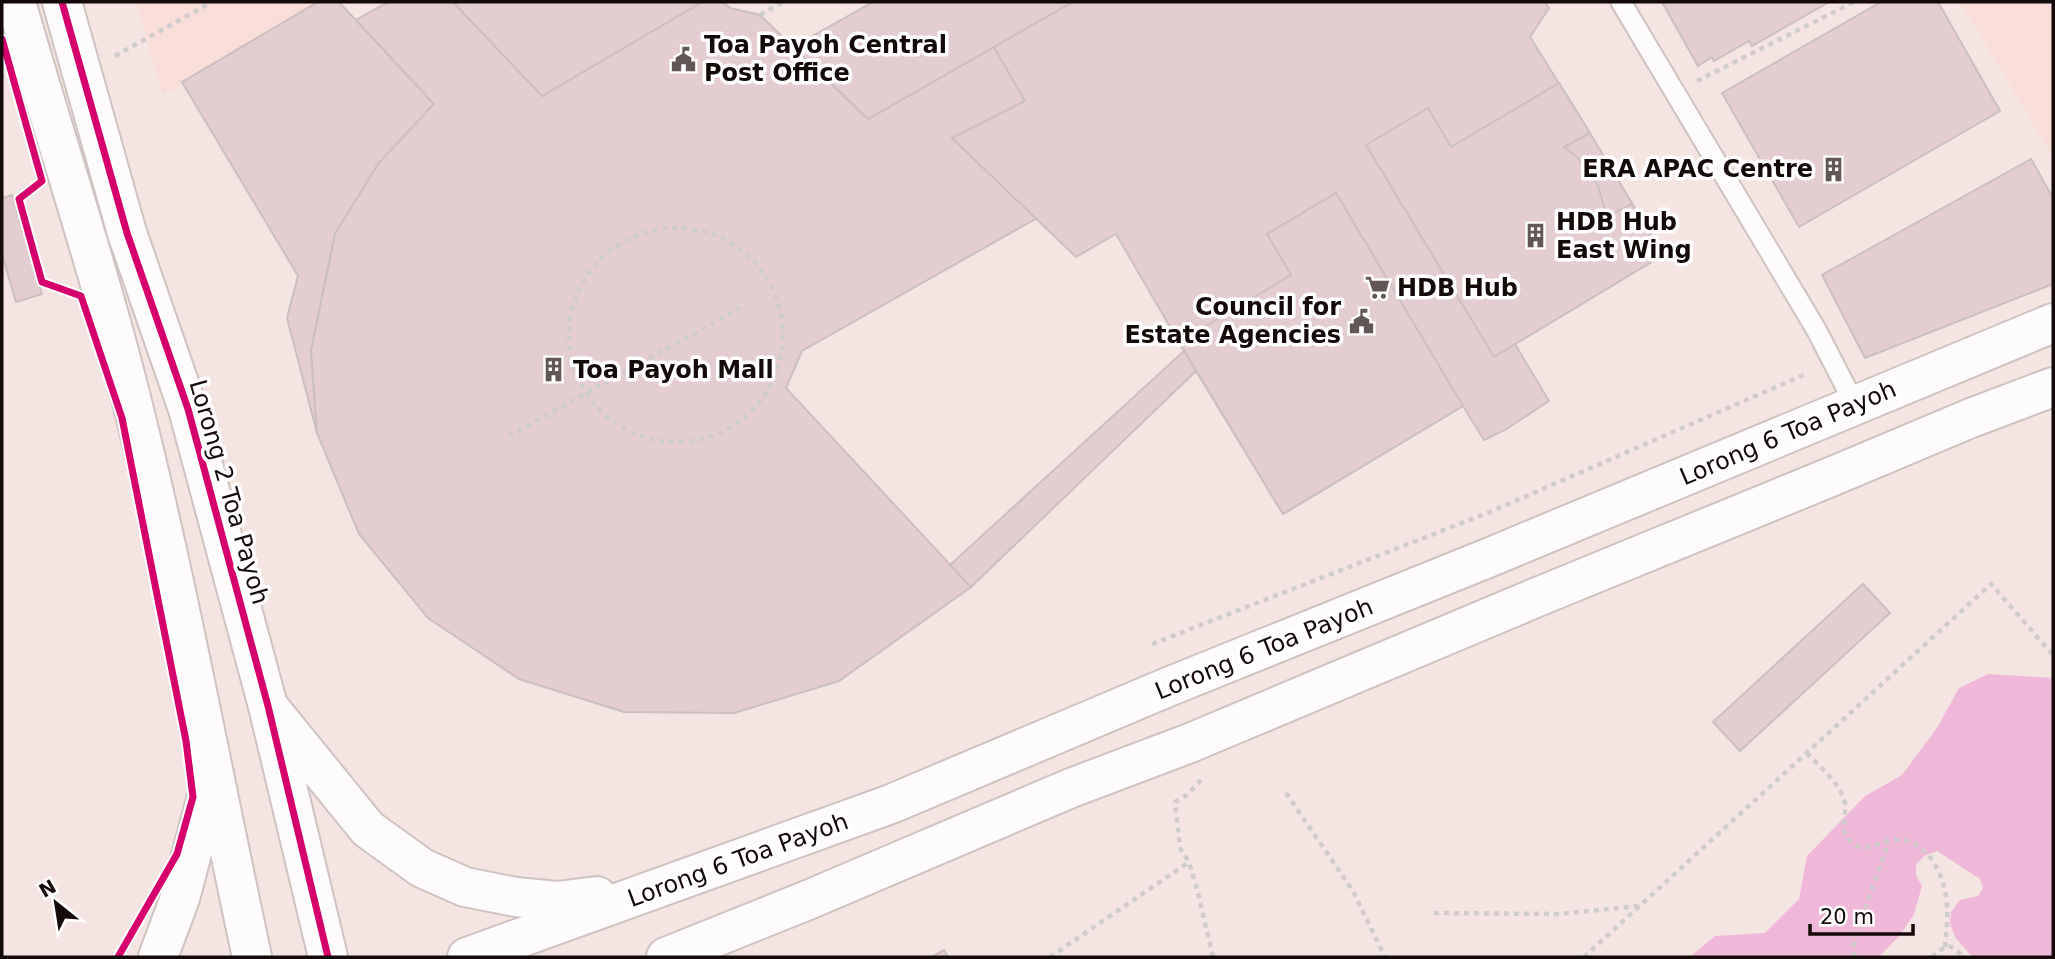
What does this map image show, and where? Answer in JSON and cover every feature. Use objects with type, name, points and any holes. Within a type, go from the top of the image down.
[{"type":"main road","points":[[16,2],[87,238],[135,413],[190,654],[252,957]]},
{"type":"main road","name":"Lorong 2 Toa Payoh","points":[[62,2],[127,233],[188,409],[268,706],[328,957]]},
{"type":"main road","name":"Lorong 6 Toa Payoh","points":[[467,957],[891,804],[1168,687],[1488,558],[2053,323]]},
{"type":"main road","points":[[666,957],[1971,418],[2053,387]]},
{"type":"main road","points":[[268,706],[368,829],[422,868],[465,887],[516,897],[558,901],[661,887]]},
{"type":"main road","points":[[159,957],[180,898],[213,774]]},
{"type":"lane","points":[[1621,2],[1817,331],[1855,405]]},
{"type":"path","points":[[108,60],[212,2]]},
{"type":"path","points":[[760,15],[783,2]]},
{"type":"path","points":[[1697,82],[1854,2]]},
{"type":"path","points":[[678,227],[711,232],[741,248],[764,272],[779,303],[784,336],[778,369],[762,399],[738,423],[707,438],[696,440],[673,443],[640,438],[610,422],[587,397],[572,367],[568,334],[573,300],[589,270],[614,247],[644,232],[678,227]]},
{"type":"path","points":[[509,436],[740,308]]},
{"type":"path","points":[[1152,644],[1490,512],[1834,362]]},
{"type":"path","points":[[1584,957],[1991,584],[2053,655]]},
{"type":"path","points":[[1807,753],[1843,796],[1844,829],[1847,838],[1854,845],[1864,848],[1902,840],[1916,846],[1931,859],[1942,878],[1947,900],[1945,947]]},
{"type":"path","points":[[1204,777],[1175,802],[1180,848],[1189,862],[1198,889],[1213,957]]},
{"type":"path","points":[[1286,793],[1353,891],[1385,957]]},
{"type":"path","points":[[1854,957],[1857,930],[1890,841]]},
{"type":"path","points":[[1050,957],[1189,862]]},
{"type":"path","points":[[1434,913],[1560,914],[1639,906]]},
{"type":"path","points":[[1932,957],[1945,947],[1952,946],[1963,957]]},
{"type":"shaded area","points":[[136,2],[324,2],[163,95]]},
{"type":"shaded area","points":[[1960,2],[2053,2],[2053,157]]},
{"type":"shaded area","points":[[1988,674],[2053,678],[2053,957],[1972,957],[1955,937],[1950,924],[1951,912],[1960,900],[1978,896],[1983,888],[1980,879],[1937,851],[1924,856],[1916,865],[1916,875],[1922,886],[1914,914],[1900,935],[1879,957],[1690,957],[1715,936],[1765,933],[1799,899],[1807,856],[1865,796],[1902,775],[1937,728],[1959,688]]},
{"type":"building","points":[[318,2],[339,2],[434,104],[378,164],[335,234],[311,351],[317,433],[287,318],[298,276],[182,82]]},
{"type":"building","name":"Toa Payoh Mall","points":[[388,2],[453,2],[542,96],[702,2],[723,2],[730,8],[760,15],[868,119],[994,47],[1025,101],[952,138],[1037,218],[802,351],[786,388],[971,587],[839,681],[734,713],[624,712],[519,679],[428,618],[359,534],[317,433],[311,351],[335,234],[378,164],[434,104],[356,20]]},
{"type":"building","points":[[453,2],[702,2],[542,96]]},
{"type":"building","points":[[873,2],[1073,2],[868,119],[793,47]]},
{"type":"building","name":"HDB Hub","points":[[1073,2],[1545,2],[1549,8],[1530,37],[1663,255],[1515,344],[1549,401],[1505,430],[1484,440],[1463,406],[1283,514],[1116,234],[1076,257],[952,138],[1025,101],[994,47]]},
{"type":"building","points":[[1662,2],[1829,2],[1752,46],[1749,41],[1714,61],[1712,57],[1698,66]]},
{"type":"building","name":"ERA APAC Centre","points":[[1881,2],[1938,2],[2000,111],[1799,227],[1722,93]]},
{"type":"building","name":"HDB Hub East Wing","points":[[1559,83],[1590,133],[1564,147],[1578,158],[1598,186],[1607,217],[1631,204],[1663,255],[1494,357],[1366,145],[1428,108],[1451,147]]},
{"type":"building","points":[[2031,159],[2053,198],[2053,284],[1865,358],[1822,275]]},
{"type":"building","points":[[1336,193],[1463,406],[1283,514],[1179,342],[1291,275],[1267,234]]},
{"type":"building","points":[[12,195],[42,294],[16,302],[2,254],[2,198]]},
{"type":"building","points":[[1184,351],[1196,371],[971,587],[950,565]]},
{"type":"building","points":[[1863,584],[1890,613],[1740,751],[1713,722]]},
{"type":"building","points":[[944,950],[948,957],[931,957]]},
{"type":"cycle path","points":[[62,2],[127,233],[188,409],[268,706],[328,957]]},
{"type":"cycle path","points":[[2,39],[42,181],[19,199],[42,282],[81,296],[122,418],[186,741],[193,797],[177,854],[118,957]]},
{"type":"place","name":"Toa Payoh Central Post Office","points":[[684,59]]},
{"type":"place","name":"ERA APAC Centre","points":[[1833,169]]},
{"type":"place","name":"HDB Hub East Wing","points":[[1536,236]]},
{"type":"place","name":"HDB Hub","points":[[1377,288]]},
{"type":"place","name":"Council for Estate Agencies","points":[[1361,321]]},
{"type":"place","name":"Toa Payoh Mall","points":[[553,370]]}]
